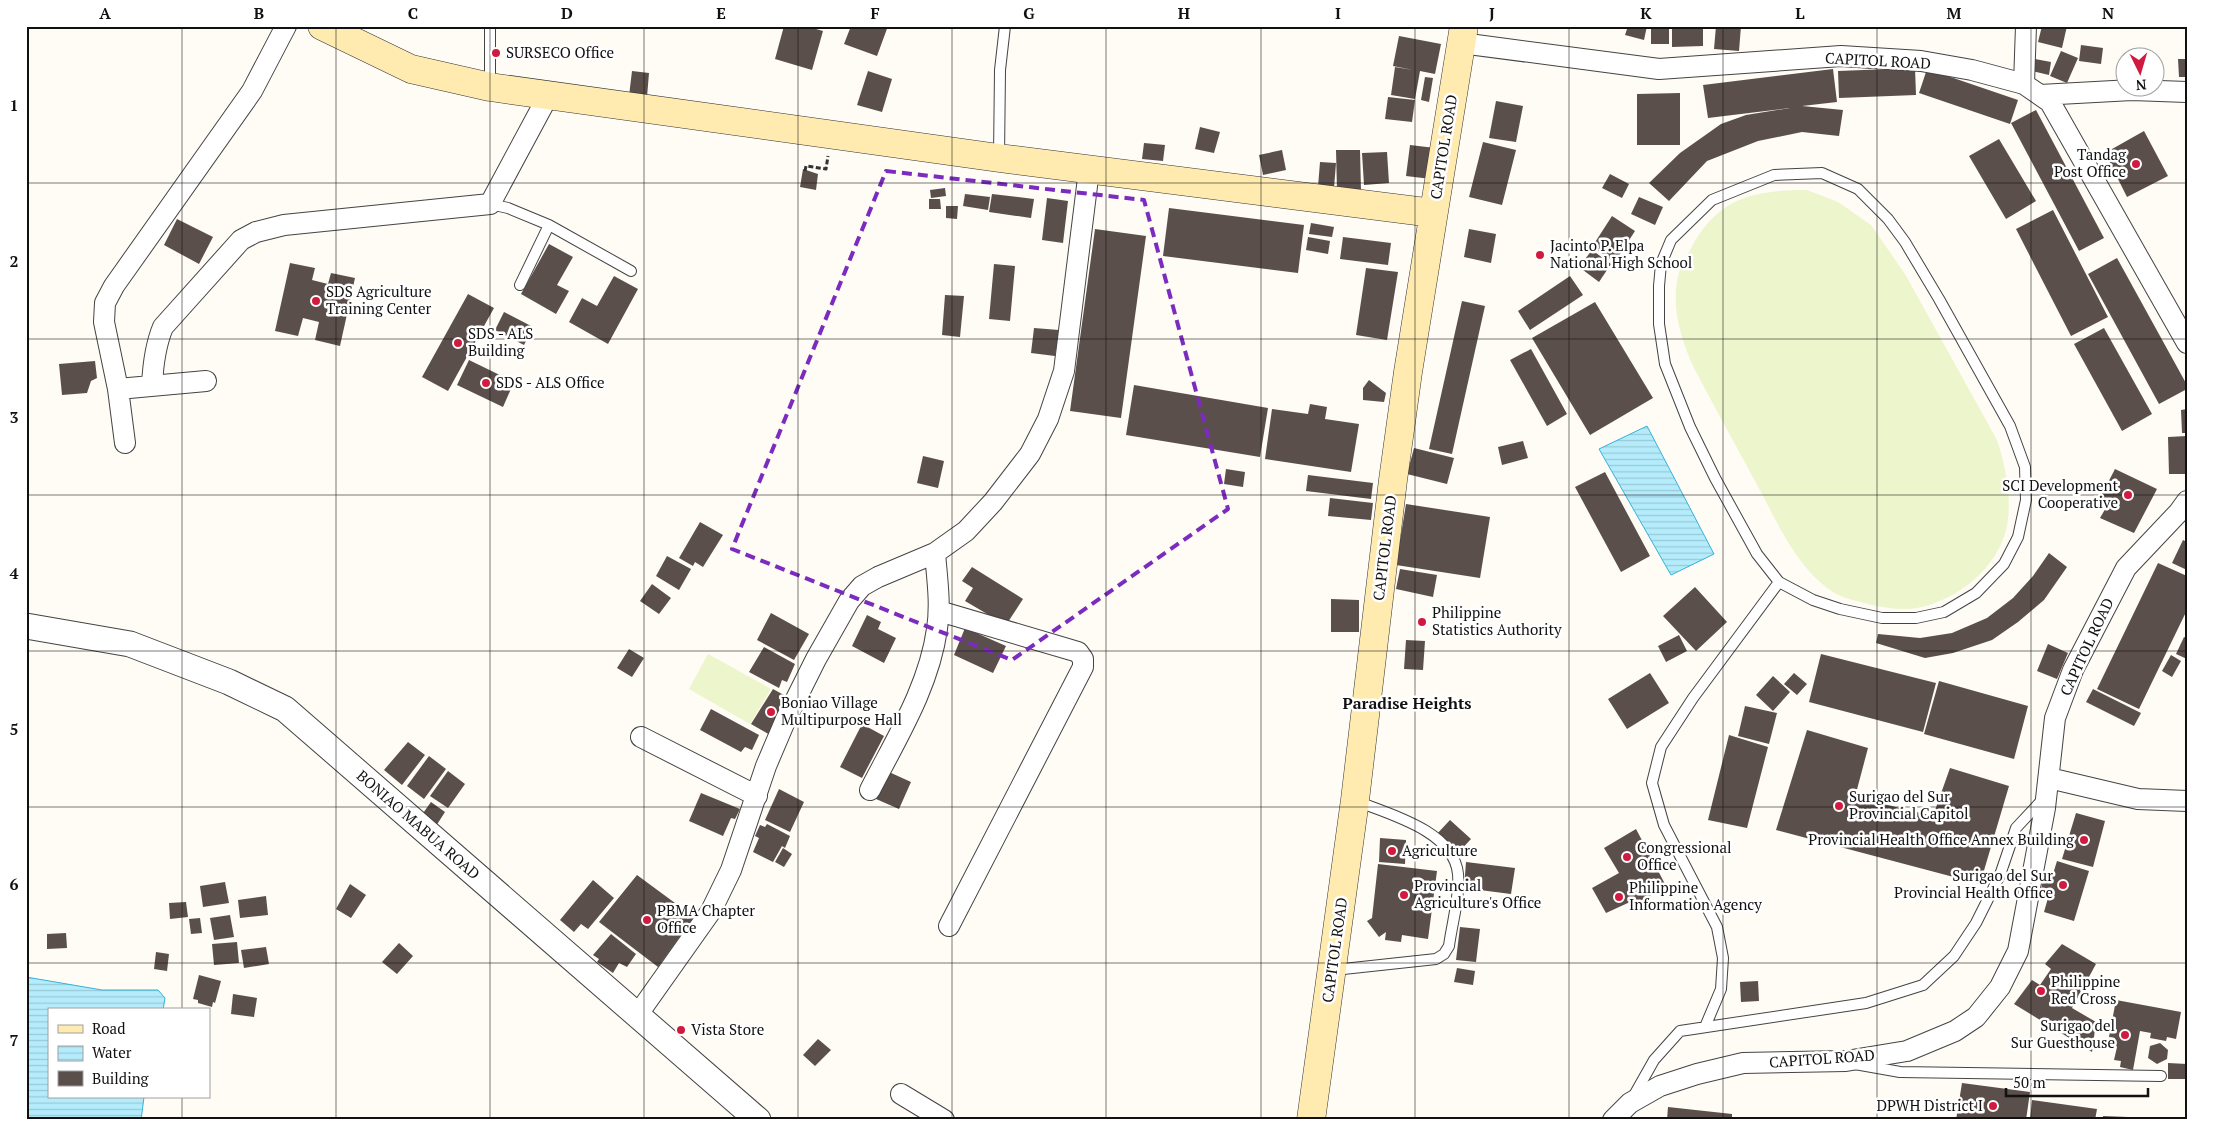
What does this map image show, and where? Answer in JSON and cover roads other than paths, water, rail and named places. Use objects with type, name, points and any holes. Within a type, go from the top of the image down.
[{"type":"main road","points":[[322,26],[410,69],[490,87],[999,158],[1433,213]]},
{"type":"main road","name":"CAPITOL ROAD","points":[[1311,1120],[1355,800],[1392,480],[1462,35]]},
{"type":"street","points":[[125,442],[118,389],[104,322],[105,303],[114,286],[252,91],[286,26]]},
{"type":"street","points":[[2026,26],[2032,90]]},
{"type":"street","name":"CAPITOL ROAD","points":[[1462,35],[1659,69],[1841,56],[1921,61],[1972,70],[2032,90]]},
{"type":"street","points":[[2032,90],[2187,92]]},
{"type":"street","points":[[2032,90],[2050,102],[2187,342]]},
{"type":"street","points":[[152,385],[157,341],[163,327],[240,240],[256,232],[284,225],[490,204],[548,96]]},
{"type":"street","points":[[638,1014],[711,911],[731,870],[766,766],[786,719],[816,659],[849,601],[862,586],[878,577],[935,553],[966,531],[993,502],[1030,454],[1048,420],[1064,371],[1089,170]]},
{"type":"street","points":[[118,389],[206,381]]},
{"type":"street","name":"CAPITOL ROAD","points":[[1613,1120],[1630,1103],[1660,1086],[1697,1074],[1744,1064],[1846,1061],[1907,1051],[1955,1031],[1976,1016],[2000,987],[2018,951],[2048,787],[2056,718],[2073,670],[2126,568],[2187,501]]},
{"type":"street","points":[[870,790],[924,680],[933,651],[939,611],[935,553]]},
{"type":"street","points":[[939,611],[1078,652],[1082,659],[1083,667],[949,926]]},
{"type":"street","name":"BONIAO MABUA ROAD","points":[[26,626],[130,644],[229,682],[285,709],[758,1120]]},
{"type":"street","points":[[641,737],[757,796]]},
{"type":"street","points":[[2048,787],[2138,799],[2187,801]]},
{"type":"street","points":[[901,1094],[944,1120]]},
{"type":"lane","points":[[490,26],[490,87]]},
{"type":"lane","points":[[999,158],[1000,70],[1006,26]]},
{"type":"lane","points":[[1822,173],[1858,189],[1888,219],[1905,242],[2010,426],[2025,467],[2026,500],[2018,536],[2004,564],[1976,593],[1944,612],[1916,618],[1882,618],[1840,609],[1812,600],[1779,582],[1757,554],[1715,478],[1690,427],[1665,364],[1659,324],[1661,264],[1671,240],[1712,200],[1774,175],[1822,173]]},
{"type":"lane","points":[[490,204],[508,208],[549,225],[631,271]]},
{"type":"lane","points":[[520,285],[549,225]]},
{"type":"lane","points":[[1705,1027],[1721,989],[1723,958],[1717,926],[1664,825],[1652,783],[1661,747],[1693,698],[1779,582]]},
{"type":"lane","points":[[1630,1103],[1642,1078],[1668,1042],[1680,1032],[1866,1002],[1923,985],[1954,956],[1976,923],[2000,875],[2016,828],[2048,787]]},
{"type":"lane","points":[[1333,970],[1436,959],[1444,954],[1449,946],[1456,899],[1458,873],[1454,861],[1446,848],[1420,827],[1355,800]]},
{"type":"lane","points":[[1846,1061],[1878,1070],[1900,1072],[2161,1076]]},
{"type":"water","points":[[1647,426],[1714,554],[1671,575],[1599,449]]},
{"type":"water","points":[[26,977],[102,990],[158,990],[165,998],[163,1008],[48,1008],[48,1098],[144,1098],[141,1120],[26,1120]]},
{"type":"place","name":"SURSECO Office","points":[[496,53]]},
{"type":"place","name":"Tandag Post Office","points":[[2136,164]]},
{"type":"place","name":"Jacinto P. Elpa National High School","points":[[1540,255]]},
{"type":"place","name":"SDS Agriculture Training Center","points":[[316,301]]},
{"type":"place","name":"SDS - ALS Building","points":[[458,343]]},
{"type":"place","name":"SDS - ALS Office","points":[[486,383]]},
{"type":"place","name":"SCI Development Cooperative","points":[[2128,495]]},
{"type":"place","name":"Philippine Statistics Authority","points":[[1422,622]]},
{"type":"place","name":"Boniao Village Multipurpose Hall","points":[[771,712]]},
{"type":"place","name":"Surigao del Sur Provincial Capitol","points":[[1839,806]]},
{"type":"place","name":"Provincial Health Office Annex Building","points":[[2084,840]]},
{"type":"place","name":"Agriculture","points":[[1392,851]]},
{"type":"place","name":"Congressional Office","points":[[1627,857]]},
{"type":"place","name":"Surigao del Sur Provincial Health Office","points":[[2063,885]]},
{"type":"place","name":"Provincial Agriculture's Office","points":[[1404,895]]},
{"type":"place","name":"Philippine Information Agency","points":[[1619,897]]},
{"type":"place","name":"PBMA Chapter Office","points":[[647,920]]},
{"type":"place","name":"Philippine Red Cross","points":[[2041,991]]},
{"type":"place","name":"Vista Store","points":[[681,1030]]},
{"type":"place","name":"Surigao del Sur Guesthouse","points":[[2125,1035]]},
{"type":"place","name":"DPWH District I","points":[[1993,1106]]},
{"type":"district","name":"Paradise Heights","points":[[1407,703]]}]
